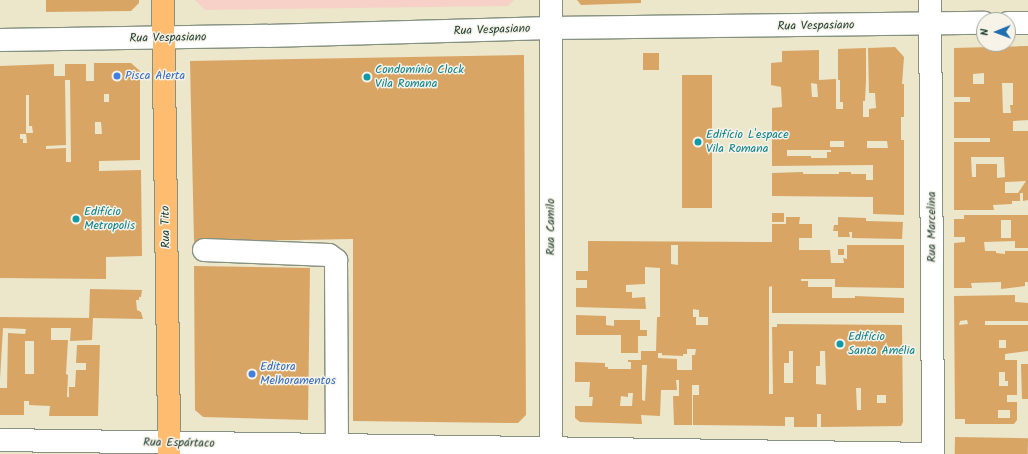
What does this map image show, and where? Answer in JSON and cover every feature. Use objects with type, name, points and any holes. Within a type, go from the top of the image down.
[{"type":"main road","name":"Rua Tito","points":[[163,0],[170,449]]},
{"type":"street","name":"Rua Camilo","points":[[551,0],[551,451]]},
{"type":"street","name":"Rua Marcelina","points":[[930,0],[933,454]]},
{"type":"street","points":[[1016,23],[1028,23]]},
{"type":"street","name":"Rua Vespasiano","points":[[0,40],[164,38],[551,28],[976,24]]},
{"type":"street","points":[[204,250],[329,255],[336,260],[337,445]]},
{"type":"street","name":"Rua Espártaco","points":[[0,440],[170,449],[337,445],[551,451],[933,454]]},
{"type":"shaded area","points":[[195,0],[514,0],[508,6],[205,10]]},
{"type":"building","points":[[46,0],[139,0],[139,3],[131,11],[46,12]]},
{"type":"building","points":[[577,0],[641,0],[641,3],[581,5]]},
{"type":"building","points":[[1016,46],[1028,46],[1028,120],[1013,121],[1013,131],[1028,131],[1028,200],[1023,201],[1023,193],[1020,193],[1020,201],[1012,201],[1012,204],[993,205],[994,210],[954,210],[954,142],[990,142],[990,138],[954,138],[954,102],[970,102],[970,97],[954,97],[954,48],[976,47],[976,52],[1016,52]],"holes":[[[984,73],[984,84],[973,84],[973,74]],[[1002,83],[1013,83],[1013,105],[1010,105],[1011,113],[1003,113]],[[971,157],[1004,157],[1005,177],[997,178],[997,164],[976,164],[976,177],[972,177]],[[1026,181],[1018,193],[1005,193],[1005,182]]]},
{"type":"building","points":[[895,47],[904,57],[902,84],[904,84],[904,117],[901,117],[901,140],[904,140],[904,215],[873,214],[873,197],[772,196],[772,173],[803,172],[803,174],[839,174],[839,172],[851,172],[851,174],[866,174],[866,180],[873,180],[873,165],[772,166],[772,108],[782,107],[781,87],[771,85],[771,63],[782,62],[782,51],[819,50],[819,80],[836,79],[836,109],[843,109],[843,102],[840,102],[840,80],[838,80],[838,49],[866,48],[866,81],[865,101],[863,101],[863,117],[869,117],[869,109],[876,108],[875,93],[869,93],[868,48]],"holes":[[[811,83],[817,84],[818,97],[812,97]],[[830,141],[844,141],[844,147],[830,147]],[[867,141],[887,141],[888,148],[867,148]],[[787,150],[831,150],[831,152],[827,152],[827,158],[787,156]]]},
{"type":"building","points":[[643,53],[659,53],[659,70],[643,70]]},
{"type":"building","points":[[524,55],[526,415],[518,423],[353,421],[353,239],[194,242],[190,61]]},
{"type":"building","points":[[94,63],[131,63],[140,71],[140,160],[99,161],[99,171],[141,170],[142,256],[106,257],[106,279],[0,278],[0,66],[54,64],[54,76],[65,76],[65,64],[86,64],[86,81],[94,81]],"holes":[[[65,80],[70,80],[71,162],[66,162],[66,148],[46,149],[46,146],[66,145]],[[104,94],[109,94],[109,102],[104,102]],[[26,95],[29,95],[29,126],[32,126],[33,133],[26,133]],[[95,122],[101,122],[102,134],[95,134]],[[26,133],[27,143],[23,143],[23,139],[20,139],[20,134]]]},
{"type":"building","name":"Edifício L'espace Vila Romana","points":[[682,75],[712,75],[712,208],[682,208]]},
{"type":"building","points":[[772,213],[784,213],[784,222],[772,222]]},
{"type":"building","points":[[964,215],[1028,215],[1028,248],[1015,248],[1015,241],[984,242],[985,251],[996,251],[996,253],[1005,254],[1005,251],[1028,251],[1028,282],[1025,282],[1025,286],[1001,289],[1001,282],[971,283],[972,288],[954,288],[954,243],[965,242],[965,237],[954,237],[954,219],[964,219]],"holes":[[[1001,220],[1011,220],[1011,238],[1001,238]]]},
{"type":"building","points":[[786,217],[800,217],[799,224],[812,224],[812,238],[799,238],[799,250],[830,250],[831,263],[844,263],[843,258],[847,259],[847,245],[904,245],[904,288],[835,287],[835,279],[801,279],[801,281],[808,281],[808,287],[832,287],[832,298],[855,298],[855,296],[904,298],[904,313],[772,313],[772,286],[769,287],[769,394],[773,394],[772,327],[777,327],[777,324],[902,325],[903,422],[901,426],[821,427],[821,414],[817,414],[817,427],[794,427],[794,417],[785,417],[785,426],[693,425],[693,395],[699,395],[699,385],[692,385],[692,425],[674,425],[673,396],[679,396],[679,380],[676,380],[677,390],[661,390],[660,416],[641,415],[642,424],[580,422],[575,418],[575,406],[592,406],[593,397],[589,397],[590,382],[575,382],[575,362],[605,363],[605,367],[608,367],[608,369],[631,369],[631,362],[628,362],[628,360],[641,360],[641,351],[656,351],[657,317],[660,317],[660,268],[645,267],[645,284],[626,285],[626,292],[632,292],[632,298],[645,297],[646,309],[576,307],[576,288],[587,288],[587,280],[576,280],[576,271],[588,271],[588,241],[772,242],[772,224],[786,224]],"holes":[[[671,245],[678,245],[678,265],[671,264]],[[693,309],[699,310],[699,317],[708,317],[708,325],[696,325],[696,317],[693,317]],[[687,349],[696,349],[695,355],[692,355],[692,370],[677,370],[677,359],[658,358],[658,353],[662,353],[662,355],[683,356],[683,354],[687,354]],[[789,351],[793,351],[793,383],[784,383],[784,363],[789,363]],[[820,351],[825,351],[826,385],[816,384],[816,366],[820,366]],[[642,365],[647,365],[645,401],[642,400]],[[856,388],[861,388],[861,410],[857,410]],[[628,393],[633,393],[632,406],[620,406],[621,396],[628,397]],[[877,395],[886,395],[886,403],[877,403]]]},
{"type":"building","points":[[838,217],[866,218],[866,221],[903,222],[902,239],[852,238],[852,232],[849,232],[850,237],[838,237],[838,231],[833,231],[834,225],[838,225]]},
{"type":"building","points":[[838,249],[844,249],[844,255],[838,255]]},
{"type":"building","name":"Editora Melhoramentos","points":[[194,266],[310,268],[308,420],[203,417],[195,410]]},
{"type":"building","points":[[90,289],[142,290],[141,297],[139,297],[139,300],[136,300],[137,310],[141,312],[143,319],[93,318],[92,340],[70,341],[71,328],[51,328],[51,340],[68,340],[66,374],[68,375],[67,397],[69,397],[69,387],[75,387],[76,370],[86,370],[86,363],[76,363],[77,345],[100,345],[98,416],[49,416],[50,406],[29,405],[29,401],[24,401],[24,415],[0,415],[0,388],[7,388],[8,333],[25,334],[26,329],[3,328],[0,379],[0,317],[89,318]],"holes":[[[25,341],[34,341],[34,374],[25,374]]]},
{"type":"building","points":[[1015,295],[1015,302],[1028,303],[1028,321],[985,321],[985,325],[1028,325],[1028,351],[1005,354],[1005,360],[1017,360],[1017,395],[1007,395],[1007,402],[1017,402],[1017,420],[1014,424],[965,424],[965,419],[955,419],[954,296]],"holes":[[[967,320],[968,324],[959,325],[960,321]],[[999,340],[1006,340],[1006,348],[999,348]],[[999,372],[1005,372],[1005,381],[1008,381],[1008,386],[999,386]],[[998,410],[1010,410],[1010,418],[998,418]]]},
{"type":"building","points":[[576,315],[606,316],[606,325],[614,326],[614,320],[640,320],[640,330],[647,330],[647,336],[638,336],[638,353],[621,353],[621,335],[576,335]]},
{"type":"building","points":[[1021,364],[1028,364],[1028,399],[1022,399]]},
{"type":"building","points":[[955,437],[1028,438],[1028,454],[955,454]]},
{"type":"place","name":"Pisca Alerta","points":[[117,76]]},
{"type":"place","name":"Condomínio Clock Vila Romana","points":[[367,77]]},
{"type":"place","name":"Edifício L'espace Vila Romana","points":[[698,142]]},
{"type":"place","name":"Edifício Metropolis","points":[[76,219]]},
{"type":"place","name":"Edifício Santa Amélia","points":[[840,344]]},
{"type":"place","name":"Editora Melhoramentos","points":[[252,374]]}]
